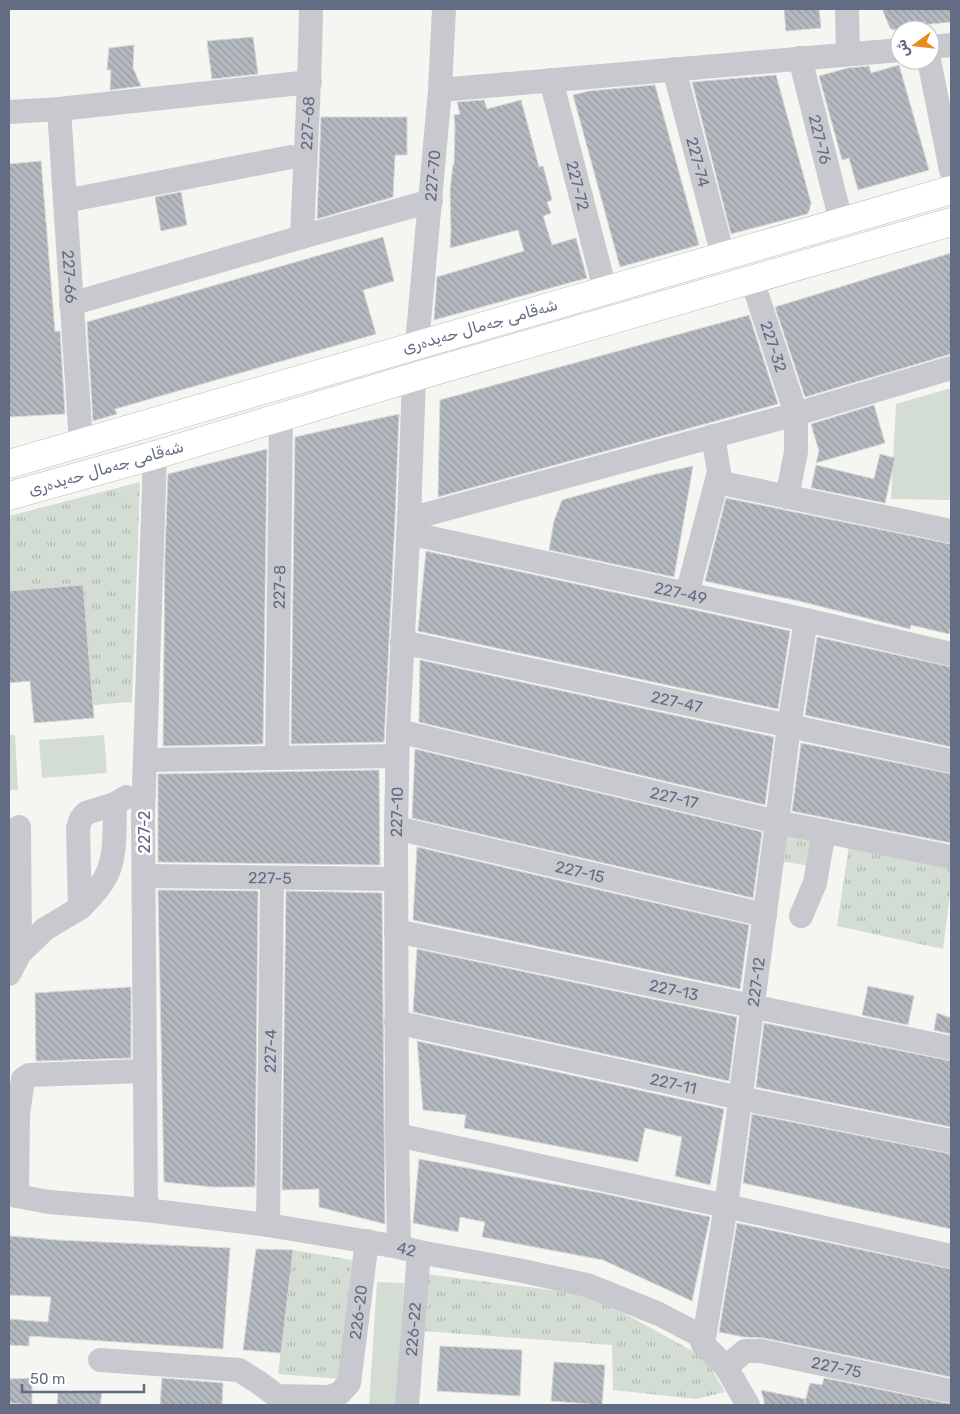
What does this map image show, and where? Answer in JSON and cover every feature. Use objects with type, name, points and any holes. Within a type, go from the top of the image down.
[{"type":"main road","name":"شەقامی جەمال حەیدەری","points":[[9,464],[951,190]]},
{"type":"main road","name":"شەقامی جەمال حەیدەری","points":[[9,496],[951,222]]},
{"type":"main road","points":[[662,273],[670,303]]},
{"type":"street","name":"227-68","points":[[302,237],[310,82],[311,9]]},
{"type":"street","name":"227-70","points":[[418,344],[440,90],[444,9]]},
{"type":"street","points":[[847,9],[848,54]]},
{"type":"street","points":[[440,90],[890,51]]},
{"type":"street","name":"227-76","points":[[800,58],[841,221]]},
{"type":"street","name":"227-74","points":[[674,69],[723,256]]},
{"type":"street","points":[[931,70],[951,170]]},
{"type":"street","name":"227-72","points":[[552,80],[605,290]]},
{"type":"street","points":[[9,112],[59,109],[310,82]]},
{"type":"street","name":"227-66","points":[[59,109],[81,444]]},
{"type":"street","points":[[65,201],[291,157]]},
{"type":"street","points":[[71,304],[431,201]]},
{"type":"street","name":"227-32","points":[[752,280],[796,414],[796,452],[787,497]]},
{"type":"street","points":[[409,526],[951,368]]},
{"type":"street","name":"227-10","points":[[409,1249],[397,1135],[396,828],[397,756],[409,526],[414,377]]},
{"type":"street","name":"227-8","points":[[277,758],[281,416]]},
{"type":"street","points":[[687,594],[719,472],[713,436]]},
{"type":"street","name":"227-2","points":[[146,1210],[144,786],[155,455]]},
{"type":"street","points":[[717,482],[951,531]]},
{"type":"street","name":"227-49","points":[[409,526],[687,594],[951,654]]},
{"type":"street","name":"227-12","points":[[704,1344],[726,1206],[789,726],[806,620]]},
{"type":"street","name":"227-47","points":[[402,642],[951,761]]},
{"type":"street","name":"227-17","points":[[398,731],[777,822],[951,857]]},
{"type":"street","points":[[145,760],[397,756]]},
{"type":"street","points":[[80,908],[78,828],[81,819],[86,813],[115,804],[144,786]]},
{"type":"street","points":[[9,974],[20,954],[45,929],[80,908],[106,877],[111,866],[115,804]]},
{"type":"street","points":[[19,826],[20,954]]},
{"type":"street","name":"227-15","points":[[396,828],[765,915]]},
{"type":"street","points":[[801,916],[815,883],[824,831]]},
{"type":"street","name":"227-5","points":[[144,876],[396,879]]},
{"type":"street","name":"227-4","points":[[268,1225],[272,878]]},
{"type":"street","name":"227-13","points":[[396,931],[951,1048]]},
{"type":"street","name":"227-11","points":[[396,1022],[740,1098],[951,1141]]},
{"type":"street","points":[[12,1196],[18,1114],[23,1079],[29,1075],[145,1071]]},
{"type":"street","points":[[397,1135],[951,1256]]},
{"type":"street","name":"42","points":[[12,1196],[49,1202],[146,1210],[268,1225],[367,1241],[587,1285],[659,1314],[699,1334],[704,1344],[726,1367],[748,1405]]},
{"type":"street","name":"226-20","points":[[276,1401],[330,1397],[340,1393],[348,1383],[367,1241]]},
{"type":"street","name":"226-22","points":[[407,1405],[409,1249]]},
{"type":"street","name":"227-75","points":[[726,1367],[745,1351],[761,1351],[951,1392]]},
{"type":"street","points":[[100,1360],[239,1370],[258,1382],[276,1401]]},
{"type":"green space","points":[[951,388],[951,500],[891,499],[896,404]]},
{"type":"green space","points":[[140,482],[132,702],[93,705],[83,585],[9,591],[9,516]]},
{"type":"green space","points":[[9,735],[15,735],[18,790],[9,790]]},
{"type":"green space","points":[[104,735],[107,773],[42,778],[39,740]]},
{"type":"green space","points":[[783,829],[813,832],[810,866],[779,861]]},
{"type":"green space","points":[[849,845],[951,866],[951,887],[943,949],[837,926]]},
{"type":"green space","points":[[293,1250],[352,1260],[340,1379],[278,1374]]},
{"type":"green space","points":[[426,1274],[591,1295],[705,1358],[725,1392],[696,1399],[613,1390],[612,1345],[423,1331]]},
{"type":"green space","points":[[377,1282],[404,1283],[396,1405],[369,1405]]},
{"type":"building","points":[[784,9],[819,9],[821,28],[786,31]]},
{"type":"building","points":[[882,9],[951,9],[951,22],[940,23],[940,20],[890,20],[890,28]]},
{"type":"building","points":[[253,37],[258,74],[212,79],[207,41]]},
{"type":"building","points":[[134,45],[133,68],[141,86],[110,90],[111,70],[107,70],[109,48]]},
{"type":"building","points":[[869,66],[871,73],[890,68],[890,70],[900,70],[929,170],[858,190],[849,158],[842,160],[819,76],[848,68]]},
{"type":"building","points":[[776,75],[811,203],[809,211],[807,214],[731,234],[692,82]]},
{"type":"building","points":[[655,85],[699,245],[620,267],[573,95],[589,91]]},
{"type":"building","points":[[484,100],[487,109],[521,100],[539,167],[543,166],[552,200],[547,202],[551,213],[543,216],[552,245],[576,238],[587,278],[434,320],[437,277],[524,251],[518,230],[450,248],[450,190],[454,164],[454,115],[460,114],[457,102]]},
{"type":"building","points":[[321,117],[407,117],[407,155],[395,155],[393,197],[317,219]]},
{"type":"building","points":[[41,161],[55,332],[60,331],[65,414],[9,417],[9,164]]},
{"type":"building","points":[[181,192],[187,225],[161,231],[155,197]]},
{"type":"building","points":[[383,237],[394,281],[363,290],[376,334],[115,409],[117,414],[93,421],[87,322]]},
{"type":"building","points":[[951,253],[951,354],[805,397],[775,307]]},
{"type":"building","points":[[749,315],[778,404],[438,497],[440,400]]},
{"type":"building","points":[[874,405],[885,443],[816,463],[819,451],[811,424]]},
{"type":"building","points":[[399,414],[384,742],[291,744],[295,437]]},
{"type":"building","points":[[267,449],[263,744],[163,746],[165,554],[168,474]]},
{"type":"building","points":[[880,454],[895,458],[885,503],[811,488],[816,465],[874,479]]},
{"type":"building","points":[[693,466],[674,577],[549,550],[554,521],[562,500],[656,474]]},
{"type":"building","points":[[726,498],[951,544],[951,628],[949,634],[911,625],[910,629],[795,600],[705,581]]},
{"type":"building","points":[[426,551],[790,631],[778,709],[418,631]]},
{"type":"building","points":[[83,585],[94,718],[34,723],[30,681],[9,683],[9,591]]},
{"type":"building","points":[[817,637],[951,667],[951,747],[805,715]]},
{"type":"building","points":[[420,660],[774,737],[765,805],[419,722]]},
{"type":"building","points":[[801,743],[951,774],[951,843],[792,811]]},
{"type":"building","points":[[415,749],[762,832],[753,898],[412,818]]},
{"type":"building","points":[[379,770],[380,865],[158,862],[158,774]]},
{"type":"building","points":[[417,847],[749,925],[740,989],[413,920]]},
{"type":"building","points":[[158,890],[258,891],[255,1187],[213,1187],[164,1182]]},
{"type":"building","points":[[286,891],[382,893],[385,1224],[319,1207],[319,1189],[282,1190]]},
{"type":"building","points":[[417,949],[737,1017],[729,1081],[413,1012]]},
{"type":"building","points":[[868,986],[914,996],[908,1025],[862,1015]]},
{"type":"building","points":[[131,987],[131,1058],[36,1061],[35,993]]},
{"type":"building","points":[[937,1013],[951,1018],[951,1034],[934,1030]]},
{"type":"building","points":[[764,1023],[951,1061],[951,1127],[756,1087]]},
{"type":"building","points":[[417,1041],[724,1109],[710,1185],[675,1176],[682,1137],[645,1128],[638,1162],[464,1128],[466,1115],[423,1110]]},
{"type":"building","points":[[752,1114],[951,1154],[951,1229],[743,1183]]},
{"type":"building","points":[[419,1159],[601,1193],[710,1217],[692,1301],[603,1260],[482,1237],[485,1222],[460,1217],[458,1232],[413,1223]]},
{"type":"building","points":[[737,1223],[951,1269],[951,1377],[764,1338],[744,1337],[719,1332]]},
{"type":"building","points":[[9,1236],[230,1248],[223,1349],[29,1336],[29,1346],[9,1345],[9,1319],[48,1322],[51,1297],[9,1295]]},
{"type":"building","points":[[256,1249],[293,1250],[281,1353],[243,1350]]},
{"type":"building","points":[[440,1346],[522,1350],[520,1396],[437,1391]]},
{"type":"building","points":[[554,1362],[605,1365],[602,1405],[551,1401]]},
{"type":"building","points":[[32,1378],[32,1405],[9,1403],[9,1379]]},
{"type":"building","points":[[162,1378],[223,1383],[222,1405],[160,1405]]},
{"type":"building","points":[[824,1378],[951,1405],[804,1405],[810,1383],[822,1385]]},
{"type":"building","points":[[761,1390],[805,1399],[804,1405],[765,1405]]},
{"type":"building","points":[[58,1392],[102,1392],[100,1405],[57,1405]]}]
